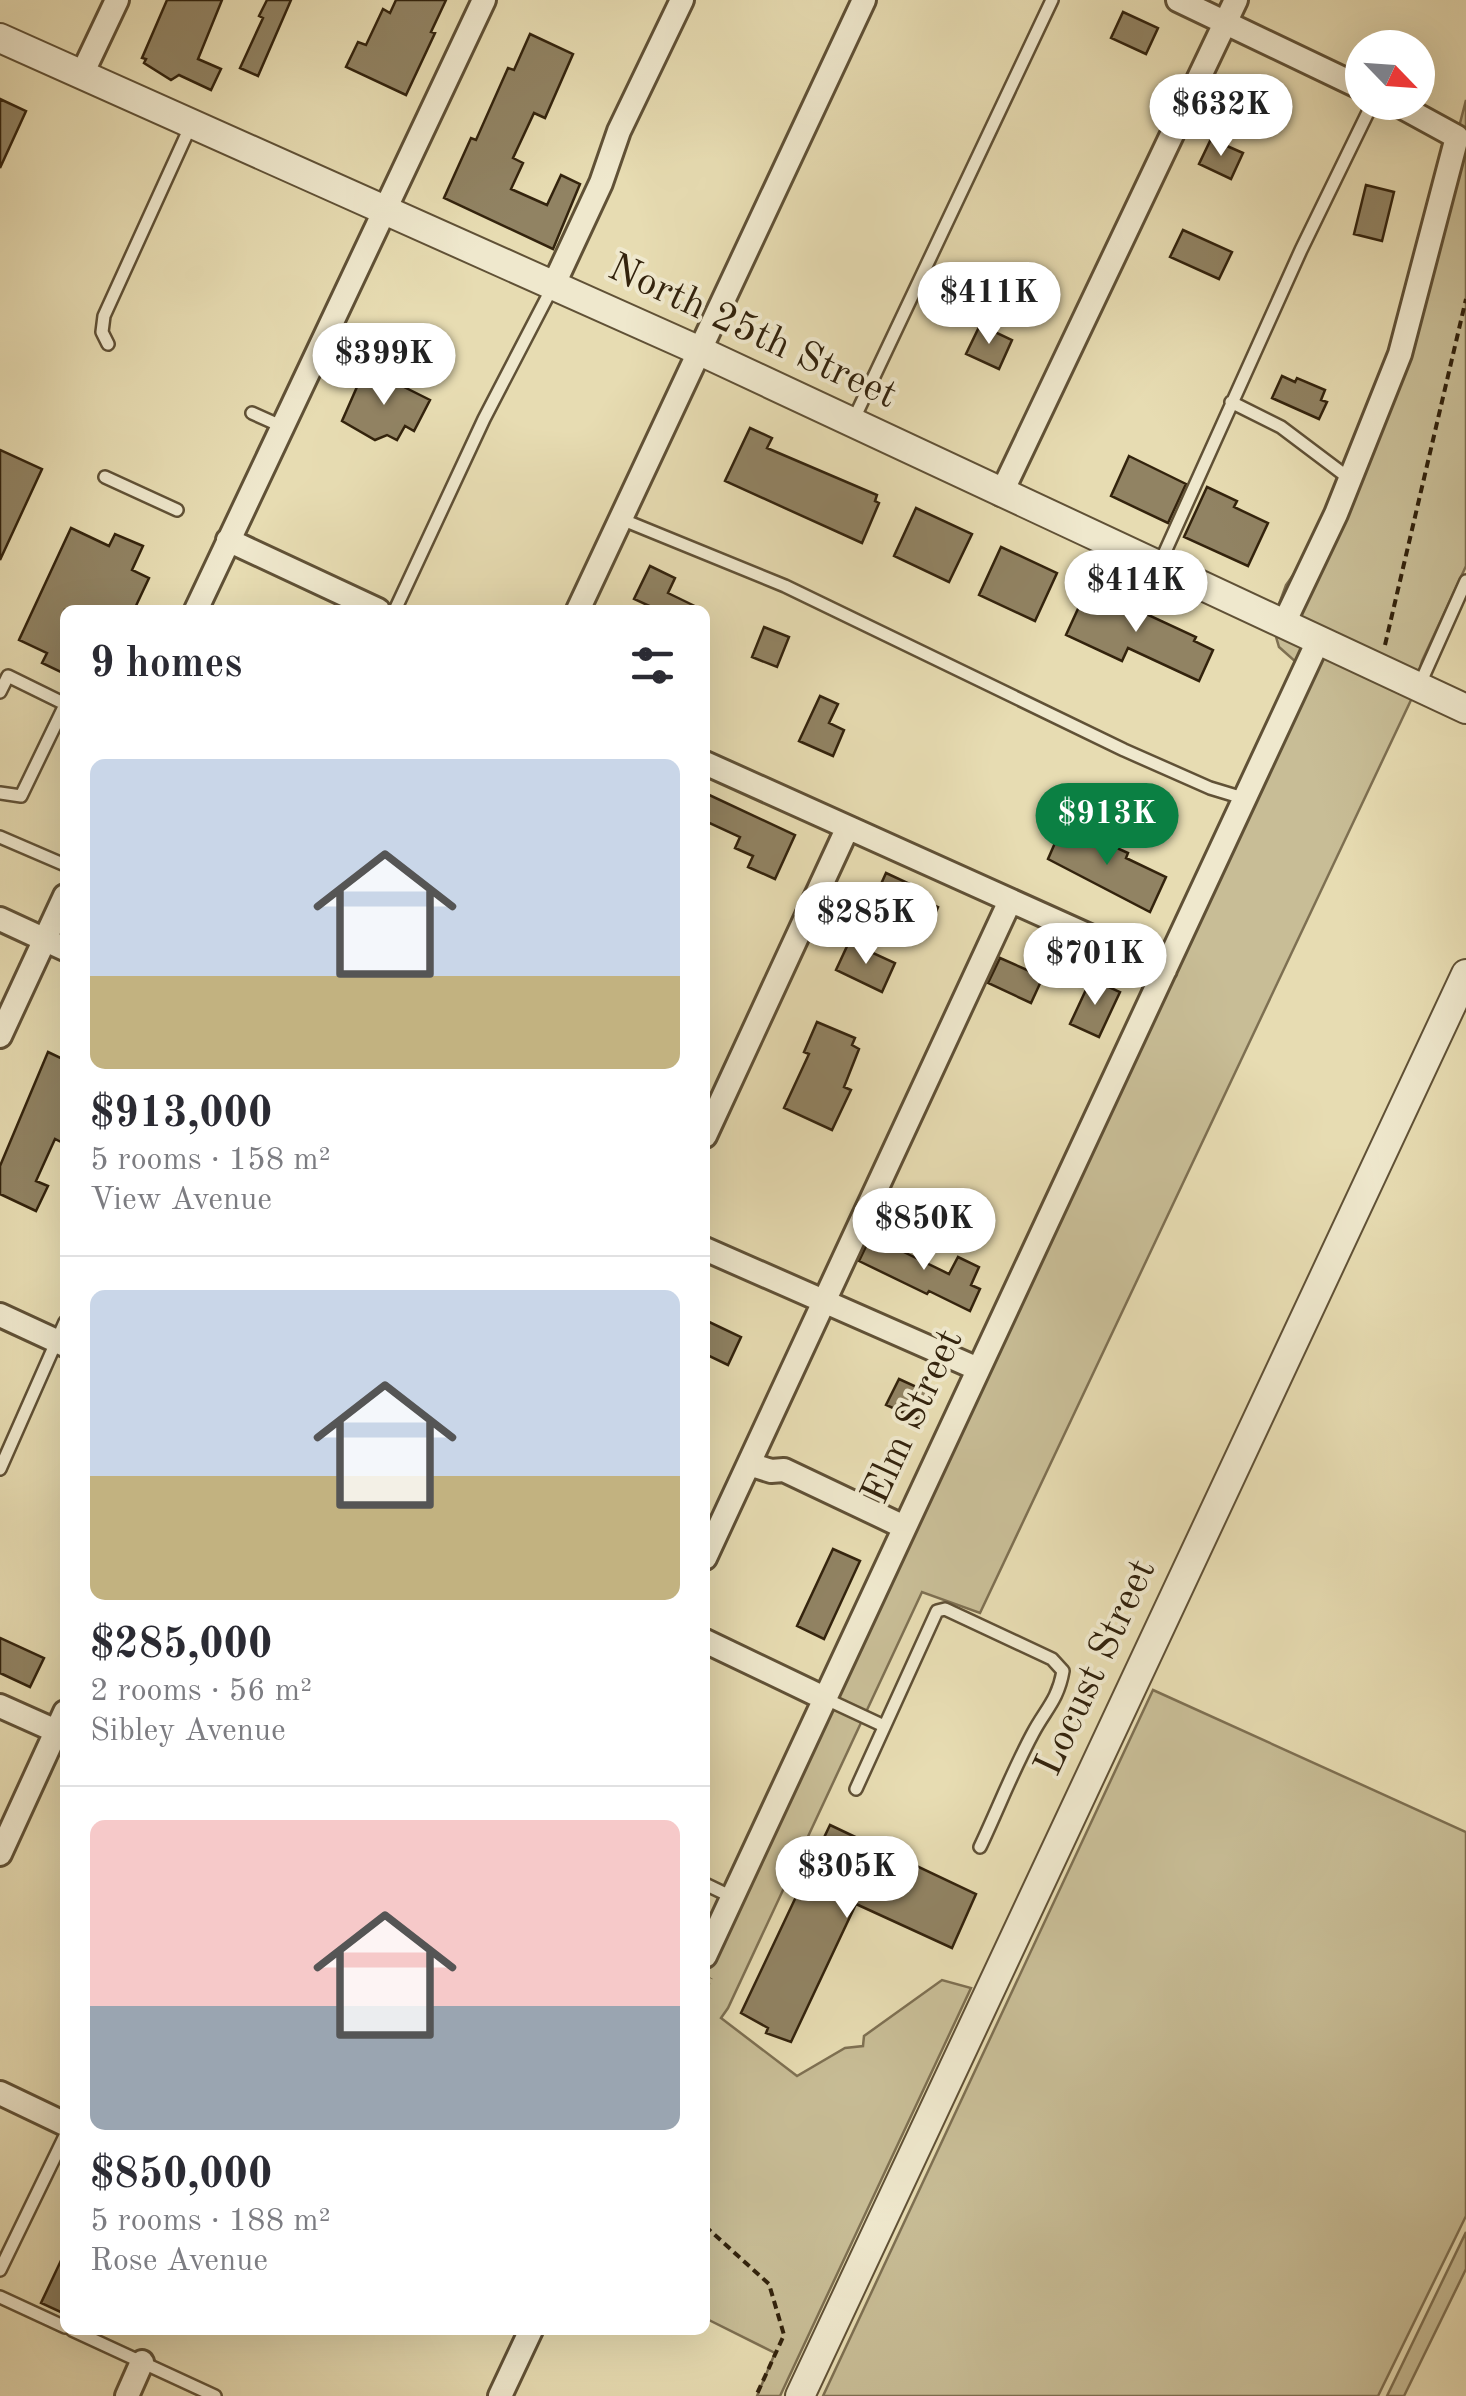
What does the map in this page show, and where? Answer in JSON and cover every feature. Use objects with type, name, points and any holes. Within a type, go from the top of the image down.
[{"type":"street","points":[[82,74],[117,0]]},
{"type":"street","points":[[198,605],[484,0]]},
{"type":"street","points":[[553,286],[601,183],[619,131],[682,0]]},
{"type":"street","points":[[580,605],[864,0]]},
{"type":"street","points":[[1178,0],[1345,80]]},
{"type":"street","points":[[1001,494],[1236,0]]},
{"type":"street","name":"North 25th Street","points":[[0,38],[700,351],[1466,709]]},
{"type":"street","points":[[1284,623],[1350,479],[1400,354],[1458,137],[1430,120]]},
{"type":"street","points":[[228,540],[367,605]]},
{"type":"street","name":"Elm Street","points":[[710,1945],[1319,639]]},
{"type":"street","points":[[710,765],[1165,970]]},
{"type":"street","points":[[710,1125],[847,829]]},
{"type":"street","points":[[710,1547],[1010,901]]},
{"type":"street","points":[[0,919],[55,944],[0,1036]]},
{"type":"street","name":"Locust Street","points":[[800,2396],[1466,974]]},
{"type":"street","points":[[710,1251],[978,1369]]},
{"type":"street","points":[[0,1314],[60,1335]]},
{"type":"street","points":[[749,1464],[770,1471],[784,1470],[904,1527]]},
{"type":"street","points":[[710,1643],[824,1698]]},
{"type":"street","points":[[0,1706],[60,1725]]},
{"type":"street","points":[[0,1854],[60,1730]]},
{"type":"street","points":[[0,2094],[60,2122]]},
{"type":"street","points":[[500,2396],[529,2335]]},
{"type":"street","points":[[127,2396],[142,2362]]},
{"type":"lane","points":[[852,423],[1052,0]]},
{"type":"lane","points":[[1159,567],[1365,120]]},
{"type":"lane","points":[[108,344],[102,332],[104,316],[191,125]]},
{"type":"lane","points":[[397,605],[484,419],[553,286]]},
{"type":"lane","points":[[1232,402],[1282,427],[1350,479]]},
{"type":"lane","points":[[252,413],[282,426]]},
{"type":"lane","points":[[106,478],[177,510]]},
{"type":"lane","points":[[621,519],[786,586],[1124,750],[1210,788],[1244,798]]},
{"type":"lane","points":[[1418,686],[1466,582]]},
{"type":"lane","points":[[0,692],[8,676],[60,702]]},
{"type":"lane","points":[[0,793],[21,796],[60,715]]},
{"type":"lane","points":[[0,837],[60,863]]},
{"type":"lane","points":[[0,1469],[60,1340]]},
{"type":"lane","points":[[856,1789],[937,1611],[946,1608],[1052,1659],[1063,1672],[1060,1690],[1049,1712],[1034,1729],[980,1847]]},
{"type":"lane","points":[[824,1698],[884,1726]]},
{"type":"lane","points":[[710,1886],[732,1897]]},
{"type":"lane","points":[[0,2270],[60,2146]]},
{"type":"lane","points":[[0,2297],[60,2324]]},
{"type":"lane","points":[[83,2335],[216,2396]]},
{"type":"path","points":[[1385,646],[1466,299]]},
{"type":"path","points":[[710,2231],[769,2284],[784,2334],[756,2396]]},
{"type":"shaded area","points":[[1466,100],[1466,566],[1422,661],[1411,700],[980,1613],[922,1592],[721,2018],[797,2076],[845,2048],[863,2046],[864,2036],[942,1980],[971,1988],[780,2396],[757,2396],[775,2353],[710,2320],[710,1945],[1243,798],[1296,662],[1279,647],[1272,623],[1286,585],[1336,514],[1400,354]]},
{"type":"shaded area","points":[[1153,1690],[1466,1832],[1466,2216],[1378,2396],[823,2396]]},
{"type":"shaded area","points":[[1466,2232],[1466,2269],[1404,2396],[1387,2396]]},
{"type":"building","points":[[167,0],[222,0],[198,59],[221,69],[211,90],[179,75],[171,80],[144,63],[146,59],[142,58]]},
{"type":"building","points":[[267,0],[291,0],[258,76],[240,68]]},
{"type":"building","points":[[396,0],[446,0],[406,95],[346,67],[358,42],[366,45],[383,9],[390,13]]},
{"type":"building","points":[[1123,12],[1158,28],[1146,54],[1111,38]]},
{"type":"building","points":[[530,34],[573,54],[545,118],[534,113],[513,158],[523,163],[511,189],[547,205],[561,175],[580,184],[553,249],[444,198],[471,138],[476,140],[508,68],[514,70]]},
{"type":"building","points":[[0,99],[26,111],[0,168]]},
{"type":"building","points":[[1211,139],[1243,153],[1231,179],[1199,164]]},
{"type":"building","points":[[1366,185],[1394,192],[1382,241],[1354,234]]},
{"type":"building","points":[[1183,230],[1232,252],[1219,279],[1170,257]]},
{"type":"building","points":[[980,325],[1012,340],[999,369],[966,354]]},
{"type":"building","points":[[364,371],[430,400],[414,431],[405,426],[397,440],[387,435],[375,440],[342,421]]},
{"type":"building","points":[[1282,376],[1325,390],[1321,400],[1327,402],[1319,419],[1272,398]]},
{"type":"building","points":[[750,428],[772,438],[767,448],[877,495],[875,501],[879,503],[862,543],[725,481]]},
{"type":"building","points":[[0,450],[42,469],[0,560]]},
{"type":"building","points":[[1129,456],[1186,484],[1168,523],[1111,496]]},
{"type":"building","points":[[1207,487],[1237,501],[1234,507],[1268,523],[1248,566],[1184,537]]},
{"type":"building","points":[[916,508],[972,534],[949,582],[894,556]]},
{"type":"building","points":[[71,528],[109,546],[115,534],[143,546],[132,570],[149,578],[136,605],[60,605],[60,672],[42,663],[47,653],[19,640]]},
{"type":"building","points":[[1001,547],[1057,573],[1035,621],[979,595]]},
{"type":"building","points":[[650,566],[675,578],[668,593],[693,605],[647,605],[634,599]]},
{"type":"building","points":[[1088,587],[1196,637],[1194,641],[1213,650],[1199,681],[1128,648],[1122,661],[1066,635]]},
{"type":"building","points":[[764,627],[789,637],[777,667],[752,657]]},
{"type":"building","points":[[820,696],[838,704],[829,723],[844,730],[833,756],[799,741]]},
{"type":"building","points":[[710,795],[795,835],[775,879],[748,867],[753,856],[735,848],[740,837],[710,823]]},
{"type":"building","points":[[1062,827],[1128,853],[1126,858],[1166,877],[1150,912],[1048,859]]},
{"type":"building","points":[[886,873],[910,884],[906,892],[938,907],[929,928],[873,902]]},
{"type":"building","points":[[849,942],[895,963],[882,992],[836,970]]},
{"type":"building","points":[[1000,958],[1043,977],[1031,1003],[988,983]]},
{"type":"building","points":[[1091,979],[1120,992],[1099,1037],[1070,1024]]},
{"type":"building","points":[[817,1022],[855,1038],[852,1045],[859,1049],[844,1087],[851,1090],[832,1130],[784,1108],[809,1054],[804,1052]]},
{"type":"building","points":[[48,1052],[60,1058],[60,1142],[55,1139],[36,1181],[48,1186],[36,1211],[0,1194],[0,1166]]},
{"type":"building","points":[[871,1236],[949,1274],[958,1257],[979,1267],[971,1285],[980,1289],[970,1311],[859,1261]]},
{"type":"building","points":[[710,1322],[741,1337],[728,1365],[710,1356]]},
{"type":"building","points":[[899,1379],[932,1394],[920,1420],[886,1405]]},
{"type":"building","points":[[833,1549],[860,1561],[824,1639],[797,1626]]},
{"type":"building","points":[[0,1638],[44,1658],[30,1687],[0,1673]]},
{"type":"building","points":[[830,1825],[976,1894],[952,1948],[856,1904],[791,2042],[766,2033],[768,2028],[741,2013]]},
{"type":"building","points":[[60,2263],[60,2312],[41,2303]]}]
